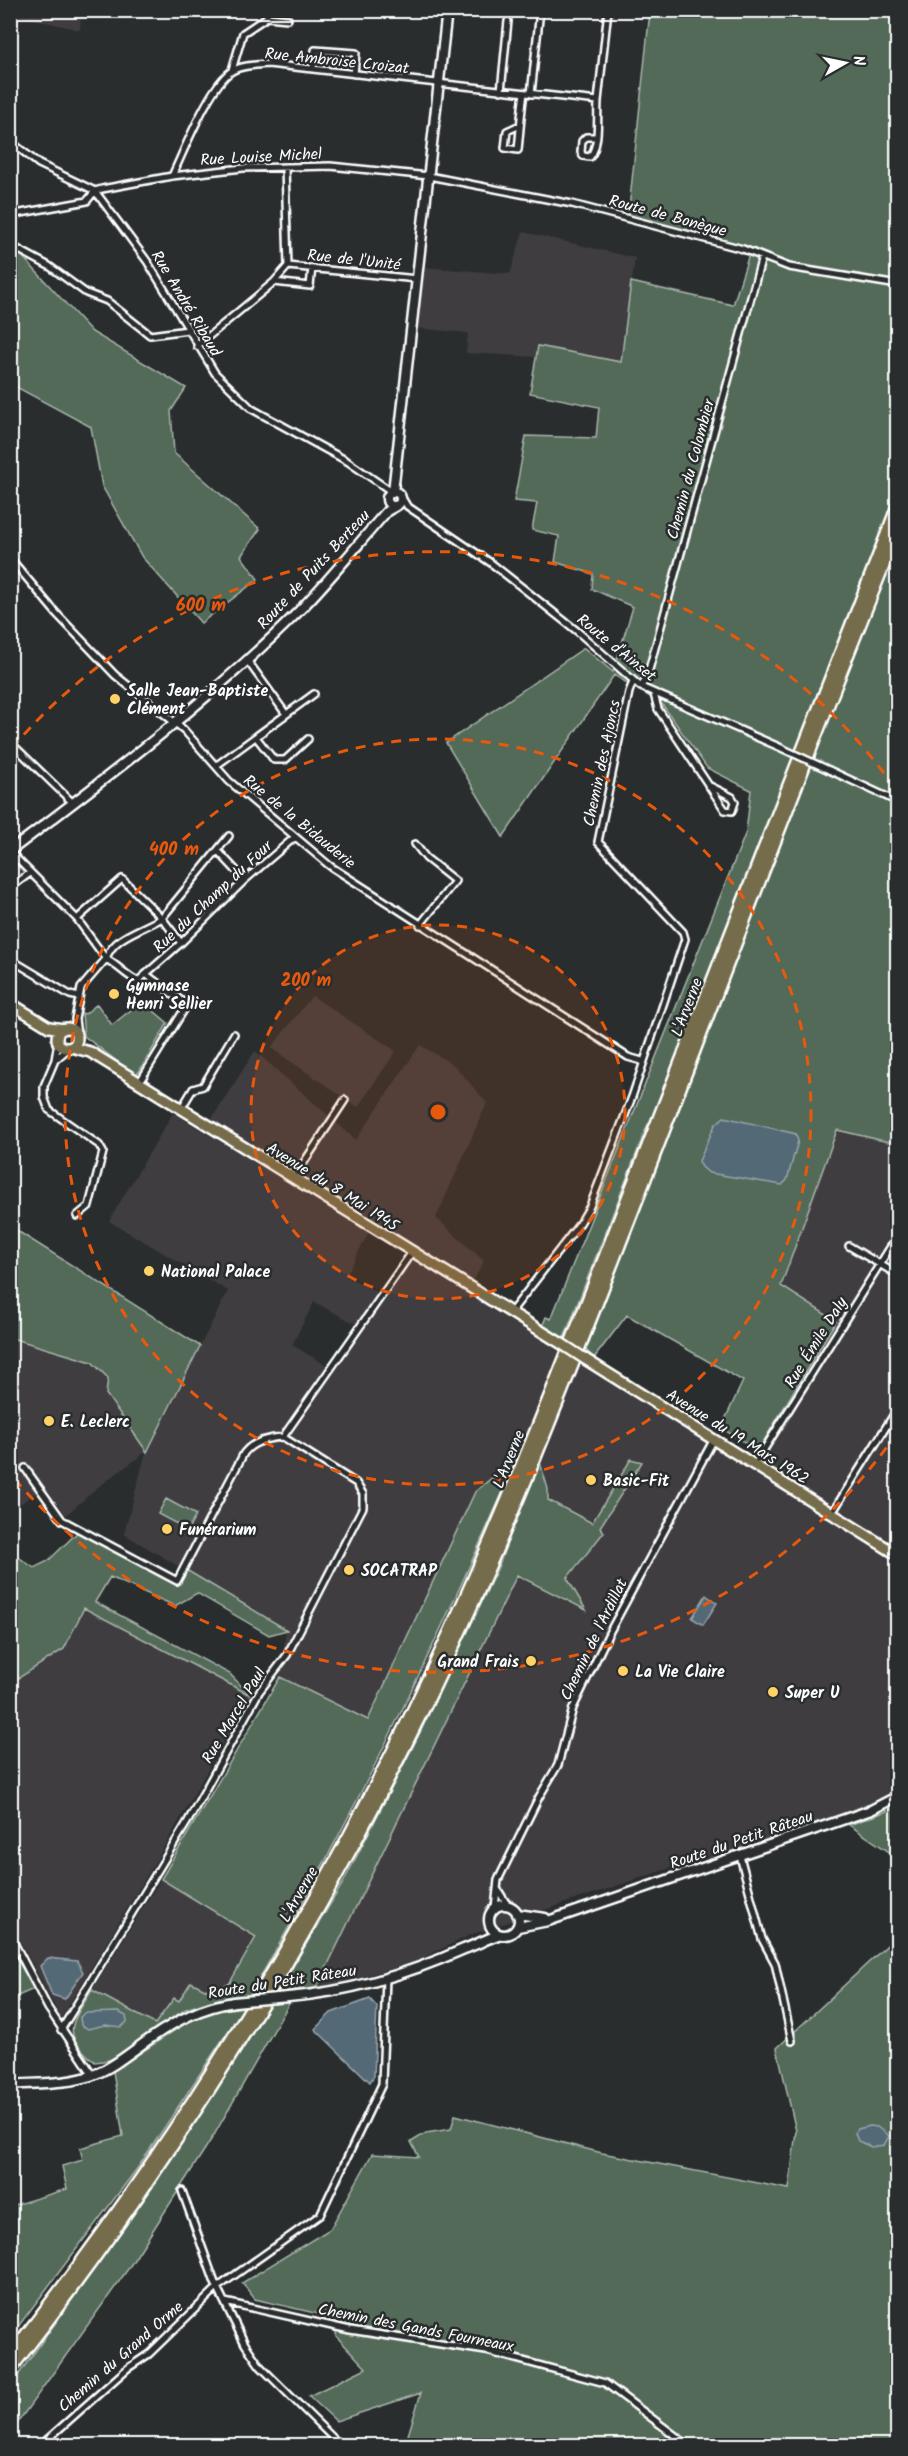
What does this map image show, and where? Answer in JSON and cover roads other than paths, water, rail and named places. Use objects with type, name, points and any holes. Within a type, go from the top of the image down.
[{"type":"highway","name":"L'Arverne","points":[[10,2355],[106,2226],[225,2047],[322,1882],[417,1701],[485,1552],[549,1400],[897,505]]},
{"type":"highway","name":"L'Arverne","points":[[10,2370],[121,2221],[234,2052],[325,1898],[426,1705],[490,1566],[562,1391],[897,530]]},
{"type":"main road","points":[[10,1003],[49,1027],[62,1046],[70,1048],[76,1043],[77,1036],[74,1030],[49,1027]]},
{"type":"main road","points":[[58,1041],[58,1035],[65,1028]]},
{"type":"main road","name":"Avenue du 8 Mai 1945","points":[[77,1036],[90,1052],[562,1344]]},
{"type":"main road","name":"Avenue du 8 Mai 1945","points":[[70,1048],[90,1052]]},
{"type":"main road","name":"Avenue du 19 Mars 1962","points":[[562,1344],[897,1555]]},
{"type":"street","points":[[531,94],[540,10]]},
{"type":"street","points":[[596,137],[608,10]]},
{"type":"street","points":[[395,500],[395,478],[446,11]]},
{"type":"street","name":"Rue Ambroise Croizat","points":[[172,176],[217,85],[232,70],[243,33],[267,14],[288,19]]},
{"type":"street","points":[[501,91],[508,21]]},
{"type":"street","points":[[313,69],[315,50],[356,53],[354,74]]},
{"type":"street","name":"Rue Ambroise Croizat","points":[[232,70],[268,64],[598,101]]},
{"type":"street","points":[[520,125],[507,131],[505,148],[518,150],[524,93]]},
{"type":"street","name":"Rue André Ribaud","points":[[10,141],[39,164],[95,191],[147,261],[215,373],[252,409],[347,460],[383,487],[395,500]]},
{"type":"street","name":"Rue Louise Michel","points":[[10,215],[87,201],[95,191],[172,176],[243,168],[330,166],[429,176]]},
{"type":"street","name":"Rue de l'Unité","points":[[197,346],[274,282],[288,266],[285,167]]},
{"type":"street","name":"Route de Bonègue","points":[[429,176],[572,204],[743,249],[789,267],[897,285]]},
{"type":"street","points":[[10,245],[49,266],[86,293],[107,301],[150,335],[188,330]]},
{"type":"street","name":"Chemin du Colombier","points":[[641,687],[650,666],[762,258]]},
{"type":"street","name":"Rue de l'Unité","points":[[288,266],[417,279]]},
{"type":"street","points":[[274,282],[310,286],[312,268]]},
{"type":"street","points":[[383,487],[395,478]]},
{"type":"street","name":"Route d'Ainset","points":[[395,500],[492,563],[577,631],[641,687],[777,746],[897,802]]},
{"type":"street","name":"Route de Puits Berteau","points":[[11,850],[175,723],[298,613],[395,500]]},
{"type":"street","name":"Rue de la Bidauderie","points":[[11,559],[56,613],[116,675],[175,723],[217,765],[229,781],[330,866],[628,1057],[642,1061]]},
{"type":"street","points":[[246,660],[286,714]]},
{"type":"street","name":"Chemin des Ajoncs","points":[[633,682],[598,842],[683,932],[685,939],[642,1061]]},
{"type":"street","points":[[217,765],[314,694]]},
{"type":"street","points":[[654,694],[658,709],[708,785],[725,810],[732,811],[735,802],[732,797],[708,785]]},
{"type":"street","points":[[256,736],[274,760],[285,760],[308,739]]},
{"type":"street","points":[[10,742],[73,803]]},
{"type":"street","points":[[77,1036],[75,1019],[83,983],[106,959],[110,949],[130,933],[146,928],[162,918],[229,836]]},
{"type":"street","name":"Rue du Champ du Four","points":[[11,850],[30,873],[77,919],[106,959],[120,966],[130,978],[138,981],[182,943],[245,880],[295,837]]},
{"type":"street","points":[[415,844],[426,858],[455,881],[420,925]]},
{"type":"street","points":[[218,851],[245,880]]},
{"type":"street","points":[[10,888],[30,873]]},
{"type":"street","points":[[77,919],[122,879],[162,918],[182,943]]},
{"type":"street","points":[[10,959],[70,995],[79,997]]},
{"type":"street","name":"Rue du Champ du Four","points":[[139,1083],[187,1005],[147,975]]},
{"type":"street","points":[[65,1028],[75,1019]]},
{"type":"street","points":[[181,1109],[194,1089],[203,1086],[234,1034]]},
{"type":"street","points":[[58,1041],[55,1060],[44,1086],[44,1097],[49,1110],[99,1145],[102,1152],[89,1206],[77,1216]]},
{"type":"street","points":[[55,1060],[70,1048]]},
{"type":"street","points":[[510,1313],[580,1223],[590,1206],[632,1096],[642,1061]]},
{"type":"street","points":[[293,1179],[345,1100]]},
{"type":"street","name":"Rue Émile Daly","points":[[755,1464],[897,1235]]},
{"type":"street","points":[[849,1246],[897,1275]]},
{"type":"street","points":[[25,1468],[62,1520],[177,1581],[248,1448],[257,1442],[283,1437],[412,1252]]},
{"type":"street","points":[[832,1513],[897,1408]]},
{"type":"street","name":"Rue Marcel Paul","points":[[61,2030],[188,1821],[259,1692],[287,1655],[363,1507],[363,1494],[356,1483],[283,1437]]},
{"type":"street","name":"Chemin de l'Ardillat","points":[[495,1908],[498,1880],[539,1797],[558,1766],[578,1697],[614,1623],[714,1439]]},
{"type":"street","name":"Route du Petit Râteau","points":[[518,1927],[558,1917],[740,1856],[871,1810],[897,1796]]},
{"type":"street","points":[[740,1856],[762,1939],[775,1963],[792,2041]]},
{"type":"street","points":[[498,1890],[508,1905],[518,1914],[518,1927],[507,1935],[498,1935],[491,1929],[489,1916],[495,1908],[508,1905]]},
{"type":"street","name":"Route du Petit Râteau","points":[[518,1914],[542,1918],[558,1917]]},
{"type":"street","name":"Route du Petit Râteau","points":[[464,1950],[481,1936],[489,1921]]},
{"type":"street","points":[[10,1935],[61,2030],[93,2075]]},
{"type":"street","name":"Route du Petit Râteau","points":[[10,2085],[81,2079],[93,2075],[117,2063],[177,2021],[202,2008],[234,2002],[330,1992],[386,1978],[464,1950],[498,1935]]},
{"type":"street","name":"Chemin du Grand Orme","points":[[40,2445],[128,2368],[149,2354],[218,2287],[320,2215],[382,2084],[386,1978]]},
{"type":"street","points":[[182,2191],[218,2287],[245,2344],[260,2366],[341,2445]]},
{"type":"street","name":"Chemin des Gands Fourneaux","points":[[225,2302],[350,2330],[486,2351],[605,2383],[689,2445]]},
{"type":"water","points":[[724,1117],[796,1134],[798,1141],[787,1180],[782,1185],[709,1173],[702,1167],[699,1161],[715,1125]]},
{"type":"water","points":[[706,1595],[717,1603],[703,1625],[692,1618]]},
{"type":"water","points":[[48,1958],[77,1961],[83,1972],[65,1999],[52,1995],[40,1966]]},
{"type":"water","points":[[370,1999],[377,2007],[374,2076],[370,2082],[315,2029],[331,2013]]},
{"type":"water","points":[[118,2012],[126,2016],[127,2022],[121,2027],[105,2025],[88,2029],[81,2025],[80,2017],[85,2013]]},
{"type":"water","points":[[877,2127],[889,2136],[884,2145],[871,2147],[858,2141],[855,2133],[858,2129]]},
{"type":"place","name":"Salle Jean-Baptiste Clément","points":[[115,699]]},
{"type":"place","name":"Gymnase Henri Sellier","points":[[114,994]]},
{"type":"place","name":"National Palace","points":[[149,1271]]},
{"type":"place","name":"E. Leclerc","points":[[49,1421]]},
{"type":"place","name":"Basic-Fit","points":[[591,1480]]},
{"type":"place","name":"Funérarium","points":[[167,1529]]},
{"type":"place","name":"SOCATRAP","points":[[349,1570]]},
{"type":"place","name":"Grand Frais","points":[[531,1661]]},
{"type":"place","name":"La Vie Claire","points":[[623,1671]]},
{"type":"place","name":"Super U","points":[[773,1692]]}]
